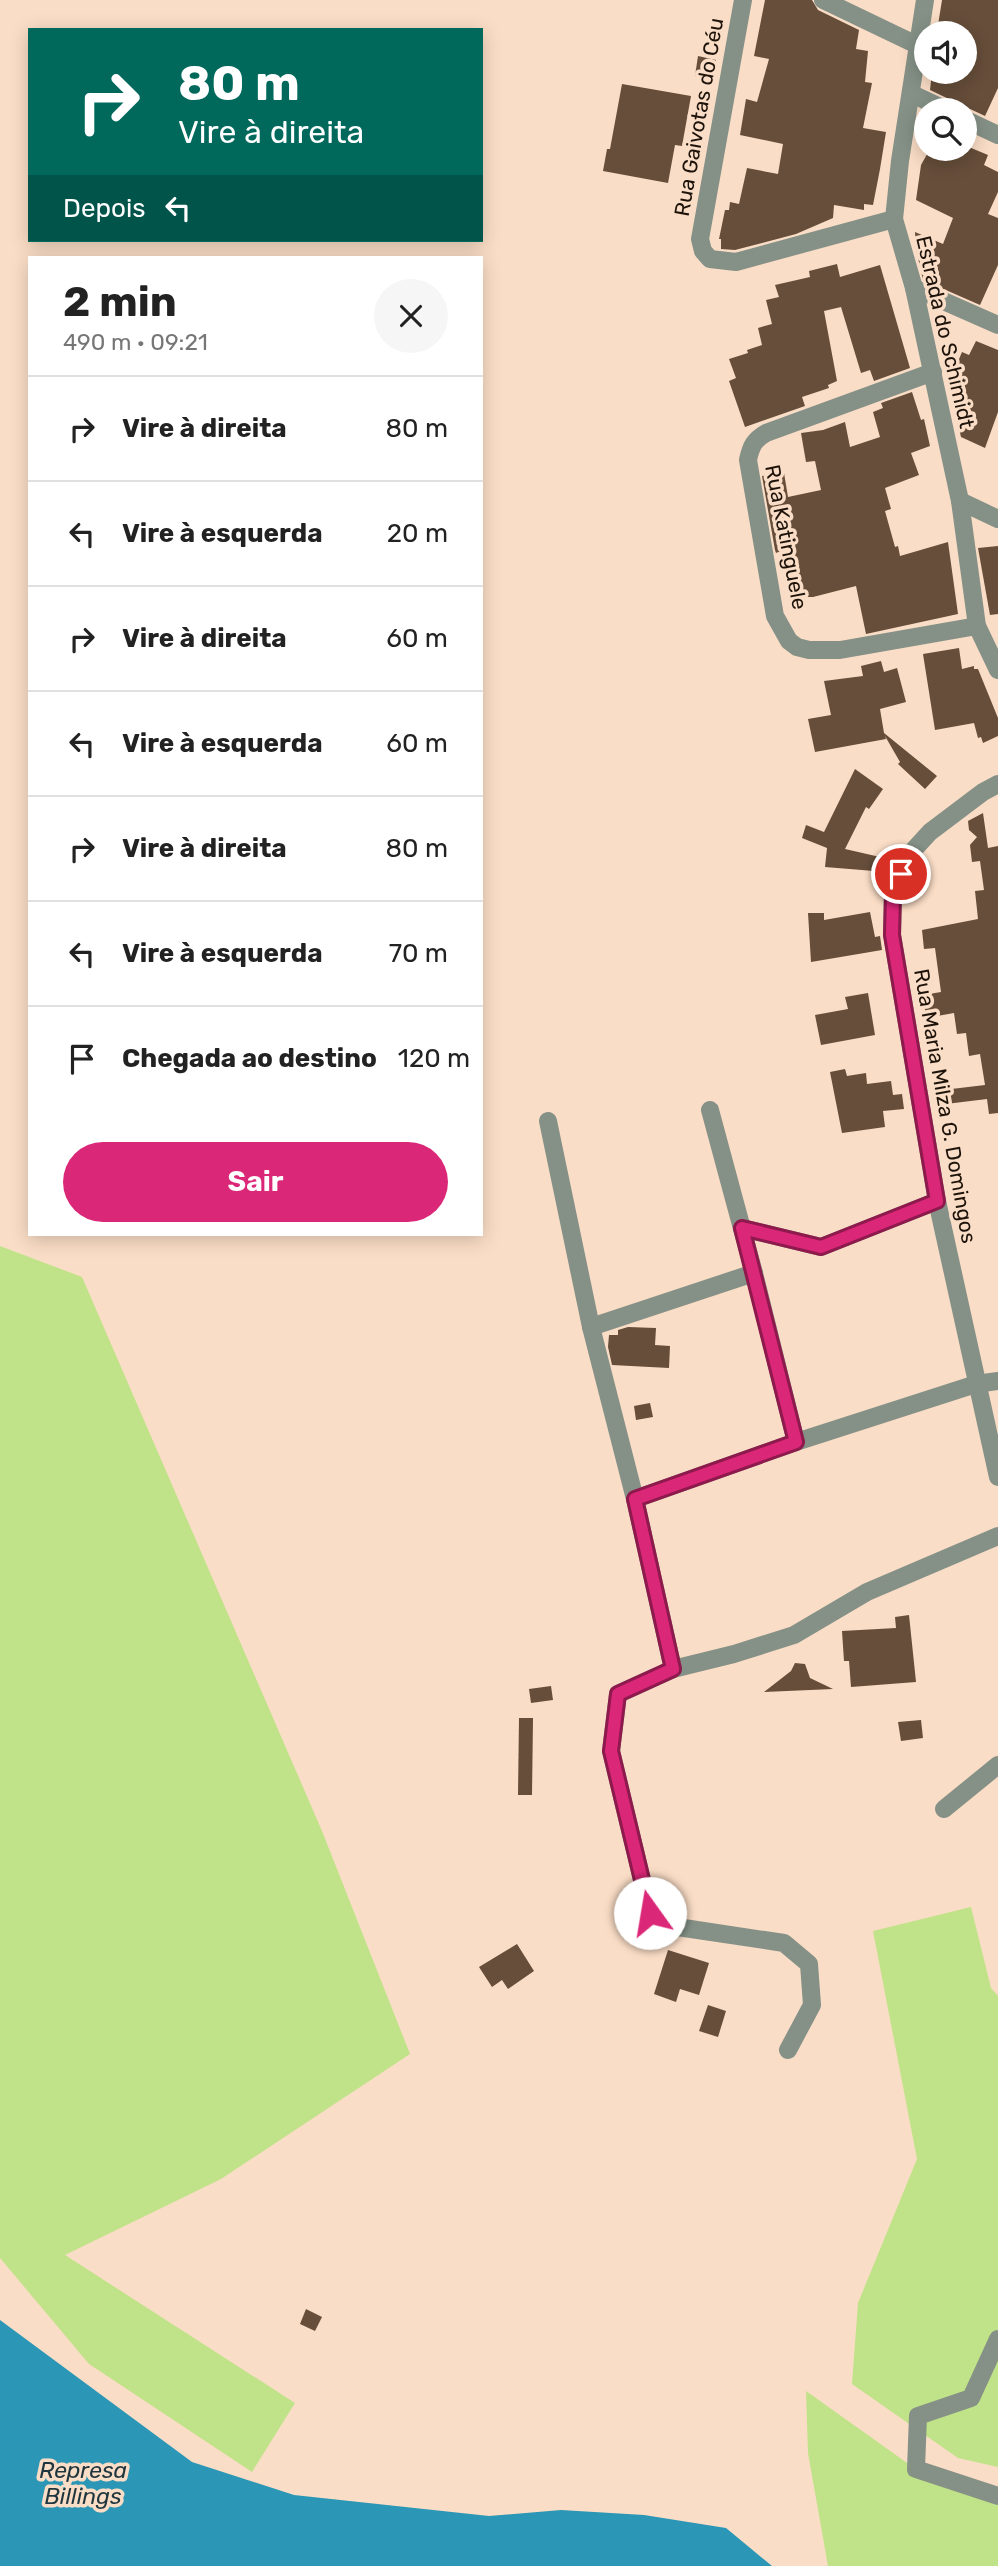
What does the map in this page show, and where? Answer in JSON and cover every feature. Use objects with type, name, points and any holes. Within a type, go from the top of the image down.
[{"type":"street","name":"Rua Gaivotas do Céu","points":[[743,0],[700,239],[703,251],[709,259],[736,262],[894,219]]},
{"type":"street","points":[[822,0],[914,44]]},
{"type":"street","name":"Estrada do Schimidt","points":[[922,21],[925,0]]},
{"type":"street","name":"Estrada do Schimidt","points":[[914,80],[900,161],[894,219],[914,288],[960,501],[977,626],[998,670]]},
{"type":"street","points":[[912,94],[920,98]]},
{"type":"street","points":[[977,125],[998,135]]},
{"type":"street","points":[[914,288],[998,325]]},
{"type":"street","name":"Rua Katinguele","points":[[933,372],[766,433],[757,438],[750,448],[748,460],[775,616],[789,641],[797,647],[809,650],[840,650],[977,626]]},
{"type":"street","points":[[960,501],[998,519]]},
{"type":"street","name":"Rua Maria Milza G. Domingos","points":[[998,784],[983,792],[923,840],[908,856],[893,893],[892,935],[937,1201],[998,1477]]},
{"type":"street","points":[[710,1110],[796,1442]]},
{"type":"street","points":[[548,1121],[591,1326],[635,1499],[673,1669]]},
{"type":"street","points":[[742,1228],[821,1247],[937,1201]]},
{"type":"street","points":[[591,1326],[754,1273]]},
{"type":"street","points":[[635,1499],[796,1442],[976,1384],[998,1381]]},
{"type":"street","points":[[788,2049],[812,2005],[809,1964],[783,1943],[664,1925],[654,1921],[650,1913],[611,1751],[618,1694],[673,1669],[734,1654],[793,1635],[867,1592],[998,1536]]},
{"type":"street","points":[[944,1809],[998,1765]]},
{"type":"street","points":[[998,2339],[971,2398],[918,2416],[916,2469],[998,2496]]},
{"type":"green space","points":[[0,1246],[82,1277],[322,1831],[410,2054],[221,2179],[65,2255],[295,2403],[252,2472],[89,2364],[0,2258]]},
{"type":"green space","points":[[971,1907],[991,1988],[998,1996],[998,2467],[958,2458],[852,2384],[858,2303],[917,2159],[873,1931]]},
{"type":"green space","points":[[806,2391],[931,2480],[998,2499],[998,2566],[828,2566],[808,2453]]},
{"type":"water","name":"Represa Billings","points":[[0,2320],[192,2462],[294,2495],[489,2516],[561,2510],[644,2515],[726,2528],[772,2566],[0,2566]]},
{"type":"building","points":[[765,0],[812,0],[818,10],[859,30],[856,49],[868,51],[865,82],[872,83],[863,128],[886,132],[880,169],[873,205],[864,204],[864,210],[834,205],[833,218],[796,234],[735,250],[721,249],[719,239],[725,210],[729,210],[730,202],[739,204],[747,168],[778,174],[783,144],[740,135],[746,99],[757,102],[769,59],[754,56]]},
{"type":"building","points":[[942,0],[998,0],[998,88],[985,116],[977,112],[977,98],[947,98],[930,90],[931,84],[977,84],[977,21],[939,21]]},
{"type":"building","points":[[698,56],[716,60],[713,79],[695,76]]},
{"type":"building","points":[[622,84],[691,96],[682,146],[675,145],[668,183],[603,171],[607,149],[610,149]]},
{"type":"building","points":[[977,150],[988,155],[984,165],[998,172],[998,192],[988,214],[998,218],[998,265],[980,305],[923,280],[915,232],[943,244],[953,218],[916,200],[923,161],[977,161]]},
{"type":"building","points":[[837,264],[840,277],[880,265],[910,368],[874,381],[870,370],[861,373],[841,307],[824,311],[837,381],[828,385],[829,388],[802,397],[805,406],[745,427],[729,381],[736,378],[729,359],[762,345],[758,328],[772,324],[766,300],[779,297],[775,285],[810,277],[809,271]]},
{"type":"building","points":[[976,341],[998,350],[998,412],[985,448],[961,437],[948,368],[954,371],[962,352],[969,355]]},
{"type":"building","points":[[912,392],[921,420],[924,419],[930,446],[911,453],[919,475],[885,488],[891,509],[885,511],[900,556],[948,542],[958,614],[866,634],[856,586],[813,597],[807,597],[806,592],[791,595],[781,551],[776,553],[775,550],[762,476],[784,473],[788,497],[821,490],[815,461],[806,462],[801,433],[823,430],[845,422],[850,447],[880,437],[873,412],[883,408],[881,403]]},
{"type":"building","points":[[998,546],[998,614],[990,615],[978,548]]},
{"type":"building","points":[[959,648],[962,669],[974,666],[974,669],[978,669],[998,718],[998,736],[983,743],[981,737],[978,738],[974,723],[935,730],[923,654]]},
{"type":"building","points":[[881,661],[884,672],[897,668],[906,702],[880,709],[884,733],[937,776],[925,789],[898,764],[900,762],[885,736],[886,739],[815,752],[808,719],[831,715],[824,681],[863,676],[861,666]]},
{"type":"building","points":[[855,769],[883,789],[869,809],[866,807],[845,849],[880,857],[874,871],[825,867],[827,848],[802,838],[806,825],[824,832]]},
{"type":"building","points":[[983,813],[988,848],[998,846],[998,1113],[989,1114],[987,1099],[946,1104],[943,1090],[985,1085],[980,1054],[969,1056],[966,1033],[957,1034],[954,1013],[926,1018],[923,995],[941,992],[935,948],[924,949],[922,930],[978,919],[975,891],[984,890],[980,861],[972,862],[970,845],[977,837],[969,830],[968,821]]},
{"type":"building","points":[[870,912],[875,937],[880,936],[882,950],[811,962],[808,913],[824,913],[824,920]]},
{"type":"building","points":[[868,993],[875,1035],[821,1045],[815,1015],[848,1009],[845,997]]},
{"type":"building","points":[[845,1069],[847,1076],[866,1073],[867,1084],[891,1081],[893,1095],[902,1094],[904,1109],[883,1111],[885,1127],[842,1133],[830,1072]]},
{"type":"building","points":[[628,1327],[656,1328],[655,1345],[670,1346],[669,1368],[612,1365],[608,1347],[609,1335],[618,1335],[618,1330]]},
{"type":"building","points":[[650,1403],[653,1417],[636,1420],[634,1406]]},
{"type":"building","points":[[909,1615],[916,1682],[851,1687],[849,1661],[844,1661],[842,1631],[896,1628],[895,1617]]},
{"type":"building","points":[[795,1663],[805,1664],[810,1678],[833,1689],[764,1692],[791,1671]]},
{"type":"building","points":[[551,1686],[553,1700],[531,1703],[529,1689]]},
{"type":"building","points":[[519,1718],[533,1718],[532,1795],[518,1795]]},
{"type":"building","points":[[921,1720],[923,1738],[901,1741],[898,1722]]},
{"type":"building","points":[[517,1944],[534,1971],[508,1989],[502,1980],[492,1987],[479,1967]]},
{"type":"building","points":[[668,1950],[709,1963],[699,1995],[680,1989],[676,2002],[654,1994]]},
{"type":"building","points":[[708,2005],[726,2011],[718,2037],[699,2031]]},
{"type":"building","points":[[306,2309],[322,2317],[315,2331],[300,2324]]},
{"type":"route","points":[[650,1913],[611,1751],[618,1694],[673,1669],[635,1499],[796,1442],[742,1228],[821,1247],[937,1201],[892,935],[893,893],[901,874]]}]
